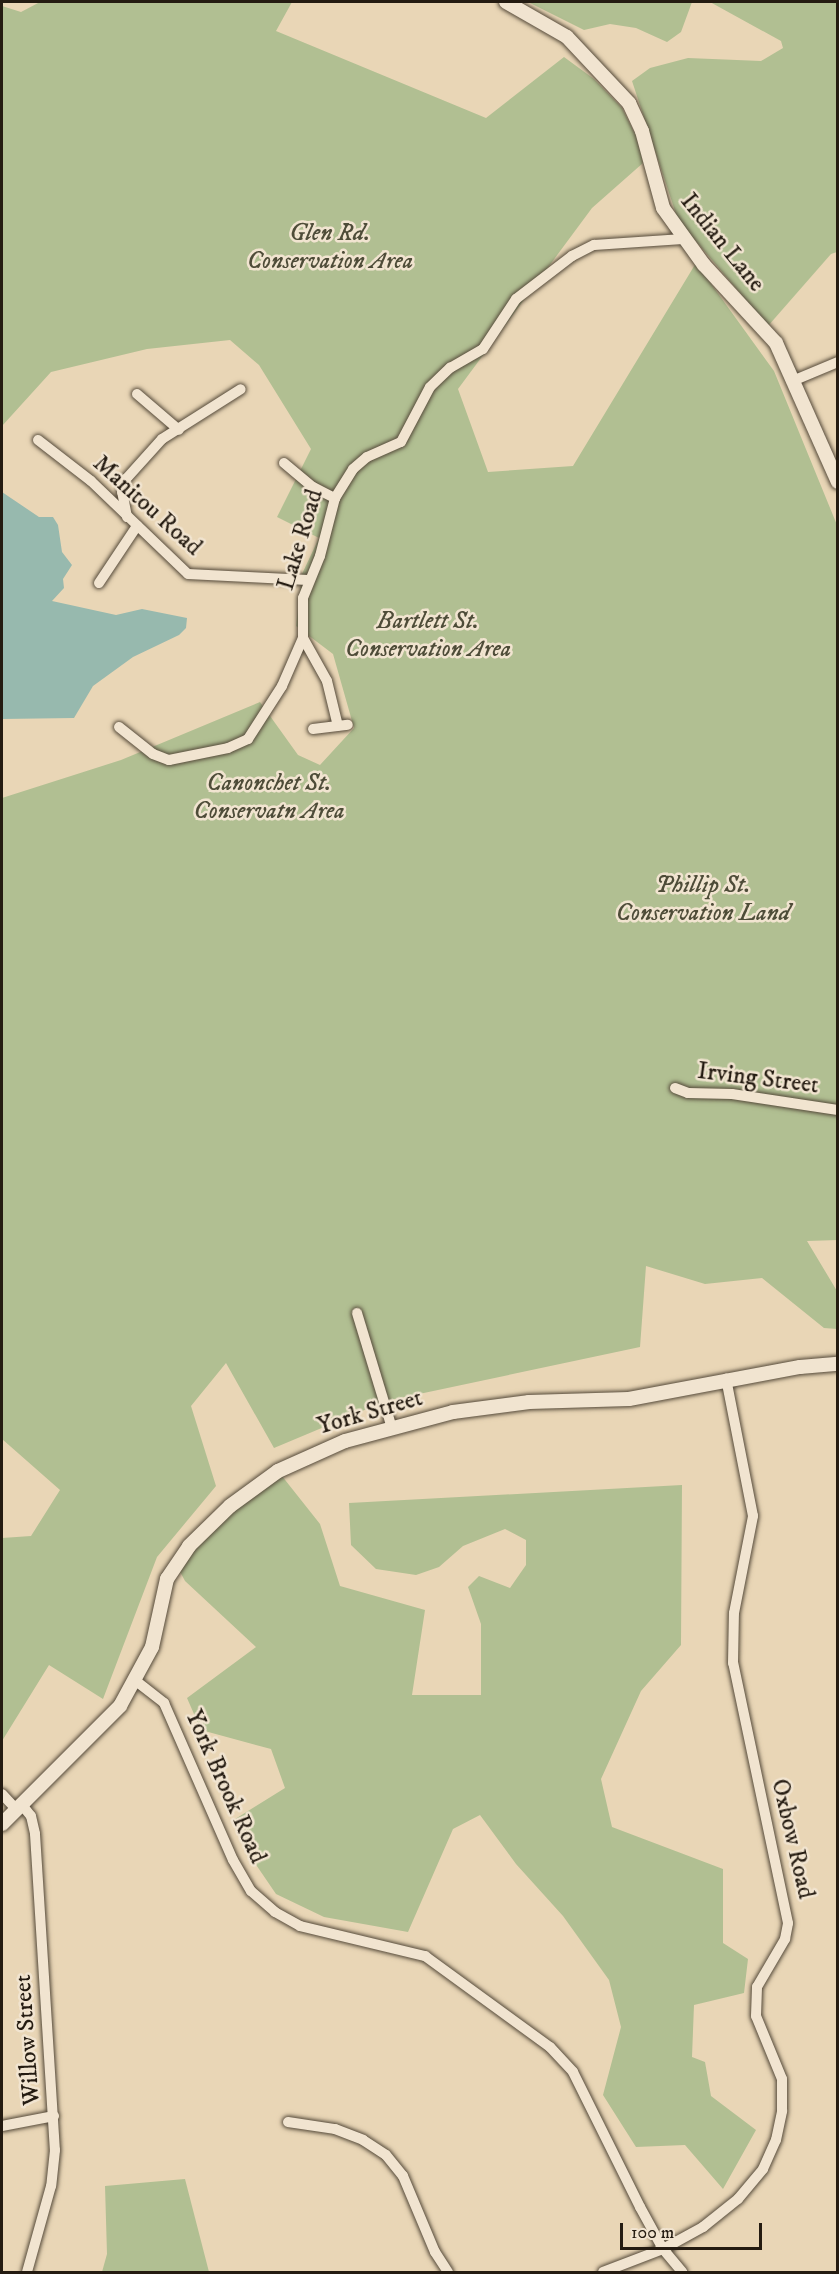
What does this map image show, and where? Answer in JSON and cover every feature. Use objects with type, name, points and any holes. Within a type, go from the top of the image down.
[{"type":"street","name":"Indian Lane","points":[[506,2],[567,37],[624,95],[642,131],[659,199],[683,239],[771,336],[795,380],[837,482]]},
{"type":"street","name":"Lake Road","points":[[313,729],[343,726],[327,681],[303,638],[303,598],[308,580],[320,556],[334,498],[353,469],[406,437],[430,387],[442,374],[483,350],[516,299],[572,256],[594,245],[683,239]]},
{"type":"street","points":[[795,380],[837,362]]},
{"type":"street","points":[[127,517],[122,492],[126,479],[162,440],[242,389]]},
{"type":"street","points":[[136,394],[179,430]]},
{"type":"street","name":"Manitou Road","points":[[38,440],[91,481],[188,574],[308,580]]},
{"type":"street","points":[[284,463],[313,487],[334,498]]},
{"type":"street","points":[[99,583],[136,526]]},
{"type":"street","points":[[119,727],[153,754],[169,760],[241,744],[263,722],[303,638]]},
{"type":"street","name":"Irving Street","points":[[675,1088],[688,1093],[732,1094],[837,1110]]},
{"type":"street","points":[[357,1313],[392,1428]]},
{"type":"street","name":"York Street","points":[[2,1824],[72,1757],[120,1706],[136,1681],[152,1647],[167,1579],[205,1528],[252,1487],[290,1464],[345,1441],[392,1428],[501,1405],[630,1399],[726,1379],[837,1364]]},
{"type":"street","name":"Oxbow Road","points":[[603,2272],[663,2249],[703,2227],[738,2199],[763,2169],[776,2140],[782,2111],[782,2079],[756,2016],[757,1987],[785,1939],[788,1923],[733,1663],[734,1613],[753,1516],[726,1379]]},
{"type":"street","name":"York Brook Road","points":[[136,1681],[164,1703],[233,1860],[251,1891],[275,1912],[300,1926],[425,1956],[550,2047],[573,2072],[663,2249],[682,2272]]},
{"type":"street","name":"Willow Street","points":[[2,1794],[19,1808],[34,1828],[54,2116],[53,2179],[27,2272]]},
{"type":"street","points":[[2,2126],[54,2116]]},
{"type":"street","points":[[288,2122],[334,2129],[363,2140],[386,2155],[403,2176],[435,2252],[448,2272]]},
{"type":"green space","points":[[40,2],[292,2],[276,31],[486,118],[564,57],[594,79],[622,108],[637,138],[643,163],[592,208],[458,389],[488,472],[573,466],[696,263],[774,371],[837,525],[838,1240],[807,1241],[837,1291],[837,1329],[824,1328],[762,1278],[705,1284],[646,1266],[640,1347],[386,1401],[274,1448],[226,1363],[191,1406],[216,1486],[157,1557],[103,1699],[49,1665],[2,1741],[2,1538],[31,1536],[60,1490],[2,1439],[2,798],[121,760],[260,702],[298,755],[320,765],[354,728],[333,654],[296,626],[302,574],[319,538],[277,517],[311,449],[259,365],[230,340],[147,349],[51,372],[2,426],[2,6],[21,12]]},
{"type":"green space","points":[[528,2],[692,2],[681,32],[667,42],[636,28],[610,24],[584,30]]},
{"type":"green space","points":[[710,2],[837,2],[837,252],[831,254],[768,326],[678,220],[632,81],[650,68],[688,58],[761,61],[783,48],[781,41]]},
{"type":"green space","points":[[278,1471],[320,1524],[340,1586],[425,1610],[412,1695],[481,1695],[481,1624],[468,1587],[479,1576],[510,1588],[526,1565],[526,1540],[505,1529],[463,1546],[439,1567],[416,1575],[376,1569],[351,1545],[349,1503],[682,1485],[681,1645],[641,1691],[601,1779],[612,1827],[723,1869],[723,1943],[748,1959],[744,1993],[694,2005],[692,2057],[705,2062],[711,2096],[756,2130],[723,2189],[685,2145],[636,2147],[603,2095],[621,2027],[609,1980],[563,1916],[516,1864],[480,1815],[453,1829],[408,1932],[324,1917],[276,1894],[248,1853],[232,1821],[285,1788],[271,1749],[201,1730],[187,1698],[256,1647],[185,1581],[176,1564]]},
{"type":"green space","points":[[185,2179],[209,2272],[102,2272],[107,2254],[105,2186]]},
{"type":"water","points":[[2,492],[39,517],[53,517],[58,525],[62,552],[72,565],[63,579],[64,588],[52,601],[116,615],[142,609],[187,618],[186,628],[179,635],[133,657],[93,686],[74,718],[2,719]]},
{"type":"park label","name":"Glen Rd. Conservation Area","points":[[330,248]]},
{"type":"park label","name":"Bartlett St. Conservation Area","points":[[428,636]]},
{"type":"park label","name":"Canonchet St. Conservatn Area","points":[[269,798]]},
{"type":"park label","name":"Phillip St. Conservation Land","points":[[703,900]]}]
